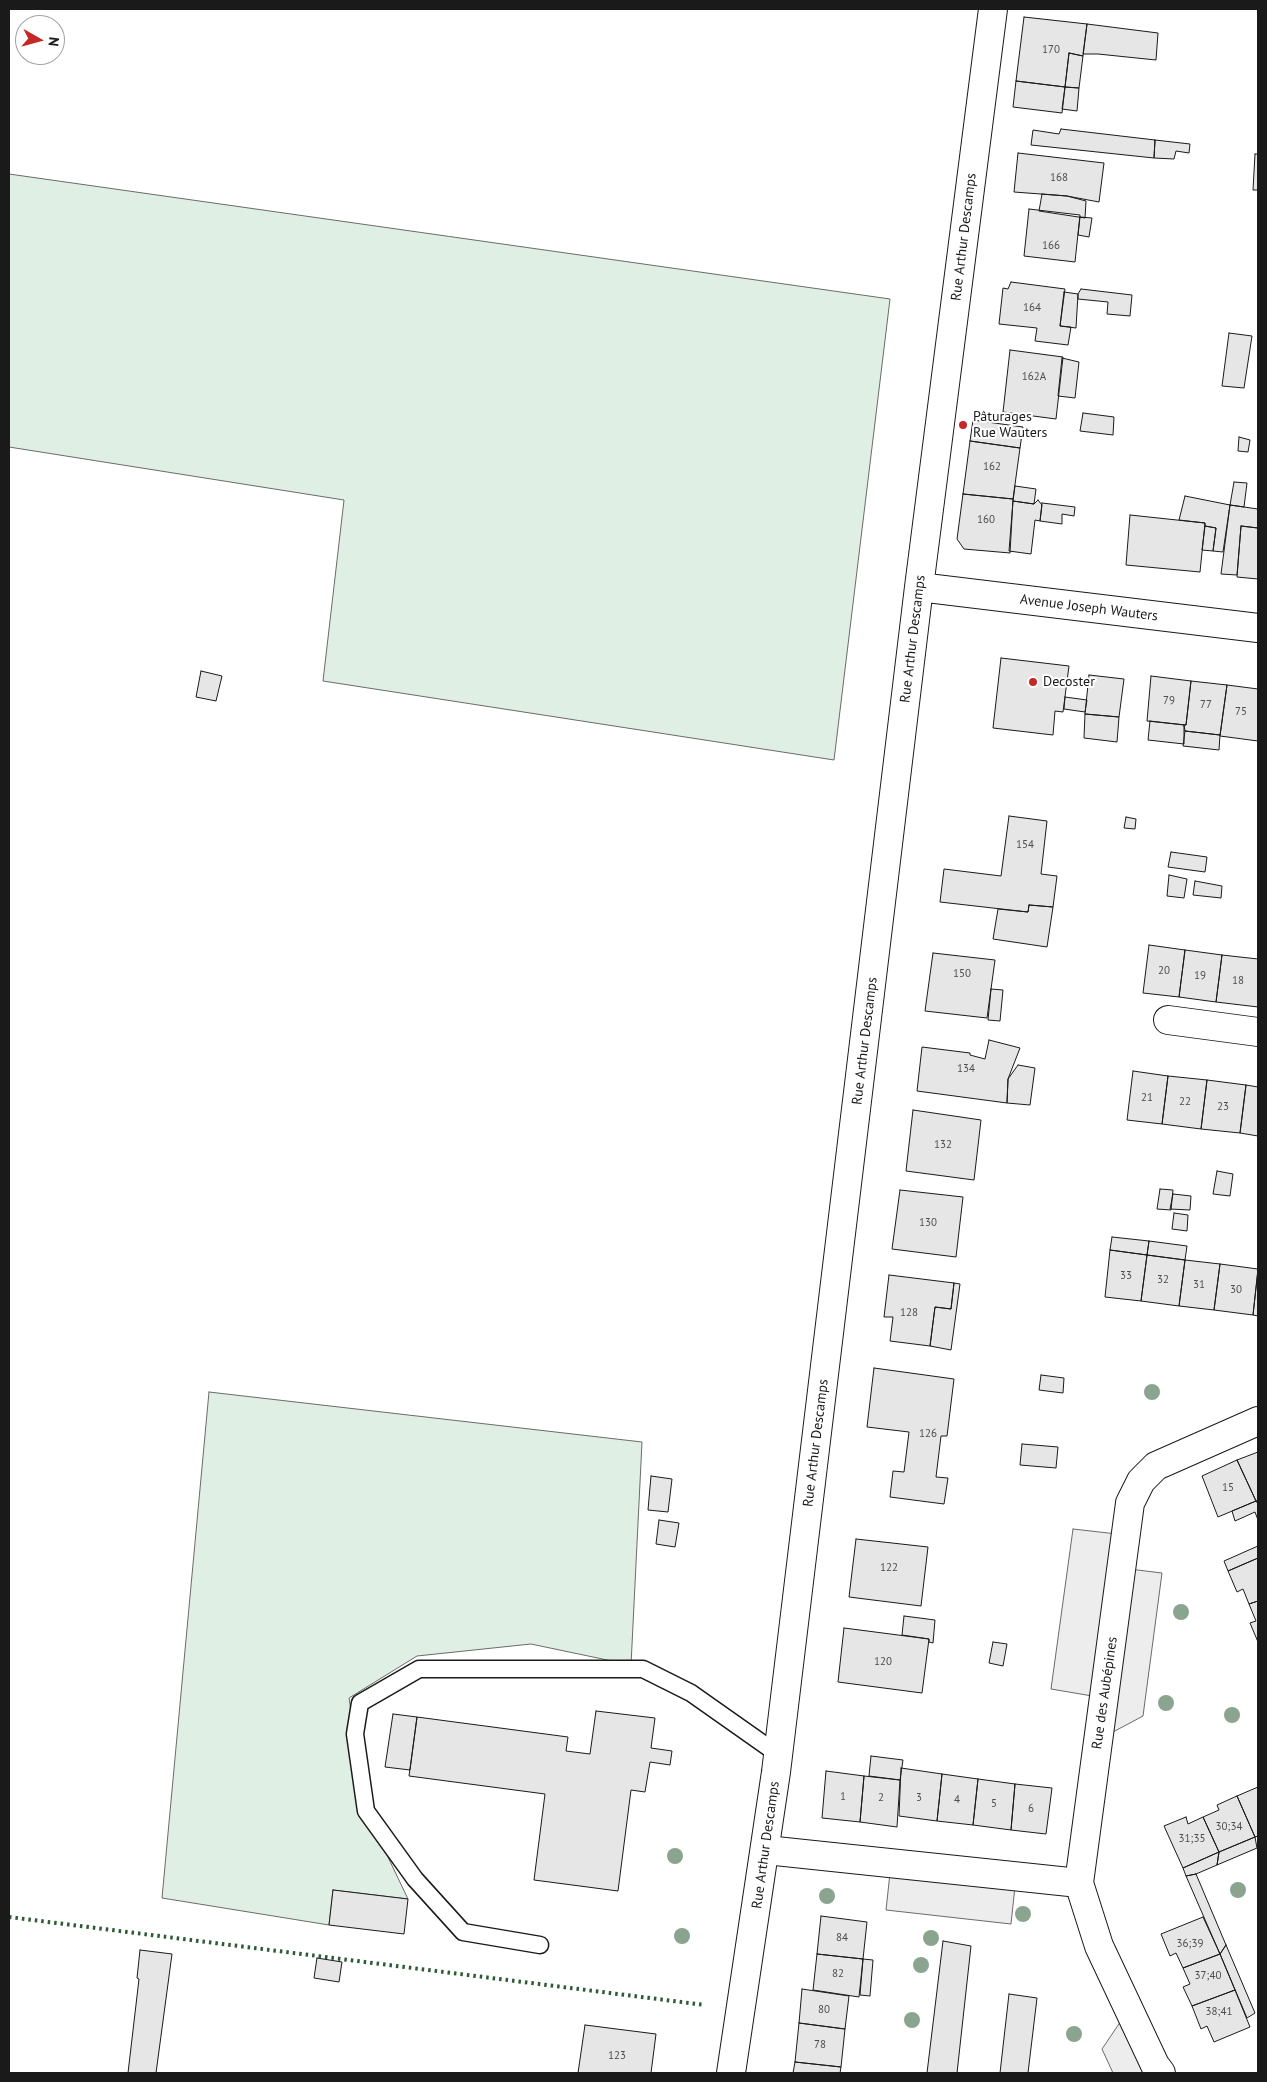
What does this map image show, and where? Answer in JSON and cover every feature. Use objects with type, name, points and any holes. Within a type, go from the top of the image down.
[{"type":"street","name":"Rue Arthur Descamps","points":[[731,2073],[766,1850],[920,587],[993,9]]},
{"type":"street","name":"Avenue Joseph Wauters","points":[[920,587],[1258,628]]},
{"type":"street","points":[[1168,1020],[1258,1032]]},
{"type":"street","name":"Rue des Aubépines","points":[[1161,2073],[1151,2057],[1099,1946],[1079,1884],[1130,1503],[1141,1481],[1156,1466],[1258,1421]]},
{"type":"street","points":[[766,1850],[1079,1884]]},
{"type":"lane","points":[[540,1945],[463,1932],[415,1879],[366,1811],[355,1734],[360,1703],[419,1669],[643,1669],[691,1693],[778,1754]]},
{"type":"green space","points":[[9,174],[890,299],[834,760],[323,681],[344,500],[9,447]]},
{"type":"green space","points":[[209,1392],[642,1442],[631,1665],[531,1644],[417,1656],[349,1698],[366,1811],[408,1899],[333,1890],[329,1925],[162,1898]]},
{"type":"shaded area","points":[[1073,1529],[1126,1535],[1121,1568],[1162,1573],[1143,1716],[1098,1740],[1104,1698],[1051,1689]]},
{"type":"shaded area","points":[[891,1864],[1016,1877],[1011,1924],[886,1910]]},
{"type":"shaded area","points":[[1129,2009],[1150,2073],[1113,2073],[1102,2049]]},
{"type":"building","points":[[1024,17],[1087,24],[1083,56],[1069,53],[1065,87],[1016,81]]},
{"type":"building","points":[[1087,24],[1158,33],[1156,60],[1083,54]]},
{"type":"building","points":[[1069,53],[1083,56],[1079,88],[1065,87]]},
{"type":"building","points":[[1016,81],[1065,87],[1062,113],[1013,107]]},
{"type":"building","points":[[1065,87],[1079,88],[1077,111],[1062,109]]},
{"type":"building","points":[[1061,129],[1155,140],[1154,158],[1031,145],[1033,130],[1059,134]]},
{"type":"building","points":[[1155,140],[1190,144],[1189,153],[1176,151],[1174,159],[1154,158]]},
{"type":"building","points":[[1018,153],[1104,163],[1099,202],[1067,196],[1014,192]]},
{"type":"building","points":[[1255,154],[1258,154],[1258,190],[1253,190]]},
{"type":"building","points":[[1042,194],[1067,196],[1086,201],[1085,218],[1039,211]]},
{"type":"building","points":[[1029,209],[1080,215],[1075,262],[1024,256]]},
{"type":"building","points":[[1080,217],[1092,218],[1089,237],[1078,235]]},
{"type":"building","points":[[1011,282],[1065,289],[1060,326],[1071,327],[1068,345],[1035,341],[1037,328],[999,324],[1003,288],[1008,289]]},
{"type":"building","points":[[1081,289],[1132,295],[1130,316],[1107,314],[1108,302],[1078,299]]},
{"type":"building","points":[[1064,292],[1078,294],[1076,328],[1060,326]]},
{"type":"building","points":[[1229,333],[1252,336],[1244,388],[1222,386]]},
{"type":"building","points":[[1010,350],[1063,357],[1056,419],[1003,412]]},
{"type":"building","points":[[1062,358],[1079,362],[1075,398],[1058,396]]},
{"type":"building","points":[[1083,413],[1114,417],[1113,435],[1080,431]]},
{"type":"building","points":[[973,420],[1023,427],[1020,448],[970,441]]},
{"type":"building","points":[[1239,437],[1250,440],[1248,452],[1238,451]]},
{"type":"building","points":[[970,441],[1020,448],[1013,499],[963,494]]},
{"type":"building","points":[[1234,482],[1247,483],[1244,507],[1230,505]]},
{"type":"building","points":[[1015,486],[1036,489],[1034,504],[1013,501]]},
{"type":"building","points":[[963,494],[1013,499],[1010,553],[964,549],[957,539]]},
{"type":"building","points":[[1185,496],[1230,505],[1223,552],[1213,551],[1216,528],[1205,526],[1205,523],[1179,520]]},
{"type":"building","points":[[1038,500],[1042,505],[1040,521],[1035,520],[1031,554],[1009,551],[1013,501],[1034,504]]},
{"type":"building","points":[[1042,503],[1075,507],[1074,516],[1062,514],[1062,524],[1040,521]]},
{"type":"building","points":[[1230,505],[1258,509],[1258,528],[1241,526],[1237,575],[1221,574]]},
{"type":"building","points":[[1130,515],[1205,523],[1200,572],[1126,565]]},
{"type":"building","points":[[1205,526],[1216,528],[1213,551],[1202,550]]},
{"type":"building","points":[[1241,526],[1258,528],[1258,579],[1237,577]]},
{"type":"building","name":"Decoster","points":[[1001,658],[1069,666],[1063,712],[1055,711],[1053,735],[993,728]]},
{"type":"building","points":[[201,671],[222,676],[216,701],[196,697]]},
{"type":"building","points":[[1089,675],[1124,679],[1119,717],[1085,714]]},
{"type":"building","points":[[1151,676],[1191,681],[1186,725],[1147,721]]},
{"type":"building","points":[[1191,681],[1227,685],[1220,735],[1185,731],[1184,725],[1186,725]]},
{"type":"building","points":[[1227,685],[1258,689],[1258,741],[1220,736]]},
{"type":"building","points":[[1065,697],[1087,700],[1085,712],[1064,709]]},
{"type":"building","points":[[1085,714],[1119,717],[1117,742],[1084,738]]},
{"type":"building","points":[[1150,721],[1184,725],[1184,744],[1148,740]]},
{"type":"building","points":[[1185,731],[1220,735],[1219,750],[1183,746]]},
{"type":"building","points":[[1009,816],[1047,821],[1041,874],[1057,876],[1053,907],[1029,905],[1028,912],[940,902],[944,869],[1001,876]]},
{"type":"building","points":[[1126,817],[1136,819],[1135,829],[1124,828]]},
{"type":"building","points":[[1171,852],[1207,857],[1205,872],[1168,867]]},
{"type":"building","points":[[1169,875],[1187,879],[1184,898],[1167,896]]},
{"type":"building","points":[[1195,881],[1222,886],[1221,898],[1193,895]]},
{"type":"building","points":[[1029,905],[1053,907],[1047,947],[993,939],[998,909],[1028,912]]},
{"type":"building","points":[[1149,945],[1185,950],[1179,997],[1143,993]]},
{"type":"building","points":[[1185,950],[1222,955],[1216,1002],[1179,997]]},
{"type":"building","points":[[933,953],[995,960],[987,1018],[925,1011]]},
{"type":"building","points":[[1222,955],[1258,959],[1258,1007],[1216,1002]]},
{"type":"building","points":[[991,989],[1003,990],[1000,1021],[988,1020]]},
{"type":"building","points":[[989,1040],[1020,1048],[1008,1079],[1007,1103],[917,1091],[922,1047],[970,1053],[970,1055],[985,1059]]},
{"type":"building","points":[[1018,1065],[1035,1068],[1030,1105],[1007,1103],[1008,1079]]},
{"type":"building","points":[[1133,1071],[1168,1076],[1162,1124],[1127,1120]]},
{"type":"building","points":[[1168,1076],[1207,1080],[1201,1129],[1162,1124]]},
{"type":"building","points":[[1207,1080],[1246,1085],[1240,1133],[1201,1129]]},
{"type":"building","points":[[1246,1085],[1258,1087],[1258,1136],[1240,1133]]},
{"type":"building","points":[[913,1110],[981,1120],[974,1180],[906,1171]]},
{"type":"building","points":[[1217,1171],[1233,1174],[1230,1196],[1213,1194]]},
{"type":"building","points":[[1160,1189],[1173,1190],[1171,1210],[1157,1209]]},
{"type":"building","points":[[900,1190],[963,1197],[956,1257],[892,1249]]},
{"type":"building","points":[[1173,1194],[1191,1196],[1190,1210],[1170,1209]]},
{"type":"building","points":[[1174,1213],[1188,1215],[1187,1231],[1172,1229]]},
{"type":"building","points":[[1112,1237],[1149,1241],[1147,1255],[1110,1250]]},
{"type":"building","points":[[1149,1241],[1187,1246],[1185,1260],[1147,1255]]},
{"type":"building","points":[[1110,1250],[1147,1255],[1141,1301],[1105,1297]]},
{"type":"building","points":[[1147,1255],[1185,1260],[1179,1306],[1141,1301]]},
{"type":"building","points":[[1185,1260],[1220,1264],[1214,1310],[1179,1306]]},
{"type":"building","points":[[1220,1264],[1258,1269],[1253,1315],[1214,1310]]},
{"type":"building","points":[[1258,1270],[1258,1316],[1253,1315]]},
{"type":"building","points":[[889,1275],[954,1283],[951,1309],[935,1307],[930,1346],[890,1341],[893,1317],[884,1317]]},
{"type":"building","points":[[954,1283],[960,1284],[951,1350],[930,1346],[935,1307],[951,1309]]},
{"type":"building","points":[[874,1368],[954,1379],[947,1436],[941,1436],[936,1477],[948,1478],[944,1504],[890,1497],[893,1471],[904,1472],[909,1432],[867,1427]]},
{"type":"building","points":[[1041,1375],[1064,1378],[1063,1393],[1039,1390]]},
{"type":"building","points":[[1022,1444],[1058,1447],[1056,1468],[1020,1465]]},
{"type":"building","points":[[1258,1452],[1258,1500],[1256,1501],[1237,1460]]},
{"type":"building","points":[[1237,1460],[1256,1501],[1218,1517],[1202,1476]]},
{"type":"building","points":[[651,1476],[672,1479],[668,1512],[648,1510]]},
{"type":"building","points":[[1256,1501],[1258,1504],[1258,1520],[1255,1512],[1235,1521],[1232,1511]]},
{"type":"building","points":[[659,1520],[679,1523],[675,1547],[656,1544]]},
{"type":"building","points":[[856,1539],[928,1547],[921,1606],[849,1597]]},
{"type":"building","points":[[1258,1546],[1258,1558],[1228,1571],[1224,1561]]},
{"type":"building","points":[[1258,1558],[1258,1601],[1249,1604],[1243,1589],[1237,1592],[1228,1571]]},
{"type":"building","points":[[1258,1601],[1258,1642],[1250,1623],[1256,1621],[1249,1604]]},
{"type":"building","points":[[904,1616],[935,1620],[933,1643],[929,1642],[929,1639],[902,1635]]},
{"type":"building","points":[[844,1628],[929,1639],[922,1693],[838,1682]]},
{"type":"building","points":[[993,1642],[1007,1644],[1003,1666],[989,1663]]},
{"type":"building","points":[[596,1711],[655,1718],[651,1748],[672,1751],[670,1765],[650,1762],[645,1792],[631,1790],[618,1891],[534,1880],[545,1794],[409,1776],[417,1717],[568,1737],[566,1751],[590,1754]]},
{"type":"building","points":[[393,1714],[417,1717],[410,1770],[385,1767]]},
{"type":"building","points":[[871,1756],[903,1760],[900,1780],[869,1776]]},
{"type":"building","points":[[901,1768],[942,1774],[937,1821],[899,1816]]},
{"type":"building","points":[[826,1771],[864,1776],[860,1822],[822,1818]]},
{"type":"building","points":[[942,1774],[978,1779],[973,1825],[937,1821]]},
{"type":"building","points":[[864,1776],[900,1780],[897,1827],[860,1822]]},
{"type":"building","points":[[978,1779],[1015,1784],[1011,1830],[973,1825]]},
{"type":"building","points":[[1015,1784],[1052,1788],[1046,1834],[1011,1830]]},
{"type":"building","points":[[1258,1787],[1258,1836],[1255,1837],[1237,1796]]},
{"type":"building","points":[[1237,1796],[1255,1837],[1219,1852],[1203,1817],[1219,1810],[1217,1805]]},
{"type":"building","points":[[1186,1817],[1188,1824],[1203,1817],[1219,1852],[1183,1868],[1164,1826]]},
{"type":"building","points":[[1255,1837],[1257,1848],[1217,1865],[1219,1852]]},
{"type":"building","points":[[1219,1852],[1217,1865],[1186,1876],[1183,1868]]},
{"type":"building","points":[[1196,1874],[1226,1945],[1220,1954],[1186,1876]]},
{"type":"building","points":[[333,1890],[408,1899],[404,1934],[329,1925]]},
{"type":"building","points":[[821,1916],[867,1922],[863,1959],[817,1954]]},
{"type":"building","points":[[1203,1917],[1220,1954],[1183,1968],[1176,1953],[1170,1956],[1161,1934]]},
{"type":"building","points":[[943,1941],[971,1946],[957,2073],[927,2073]]},
{"type":"building","points":[[1226,1945],[1255,2013],[1247,2018],[1220,1954]]},
{"type":"building","points":[[140,1950],[172,1954],[156,2073],[128,2073],[139,1979],[137,1978]]},
{"type":"building","points":[[817,1954],[863,1959],[859,1997],[813,1990]]},
{"type":"building","points":[[1220,1954],[1235,1990],[1192,2006],[1183,1987],[1190,1984],[1183,1968]]},
{"type":"building","points":[[317,1958],[342,1962],[339,1982],[314,1978]]},
{"type":"building","points":[[863,1959],[873,1960],[870,1996],[860,1995]]},
{"type":"building","points":[[802,1989],[849,1996],[845,2029],[799,2023]]},
{"type":"building","points":[[1235,1990],[1250,2027],[1214,2042],[1207,2026],[1201,2029],[1192,2006]]},
{"type":"building","points":[[1009,1994],[1037,1998],[1028,2073],[1000,2073]]},
{"type":"building","points":[[799,2023],[845,2029],[841,2067],[795,2062]]},
{"type":"building","points":[[585,2025],[656,2034],[651,2073],[578,2073]]},
{"type":"building","points":[[795,2062],[841,2067],[840,2073],[793,2073]]},
{"type":"hedge","points":[[9,1917],[705,2005]]},
{"type":"place","name":"Pâturages Rue Wauters","points":[[963,425]]},
{"type":"place","name":"Decoster","points":[[1033,682]]}]
